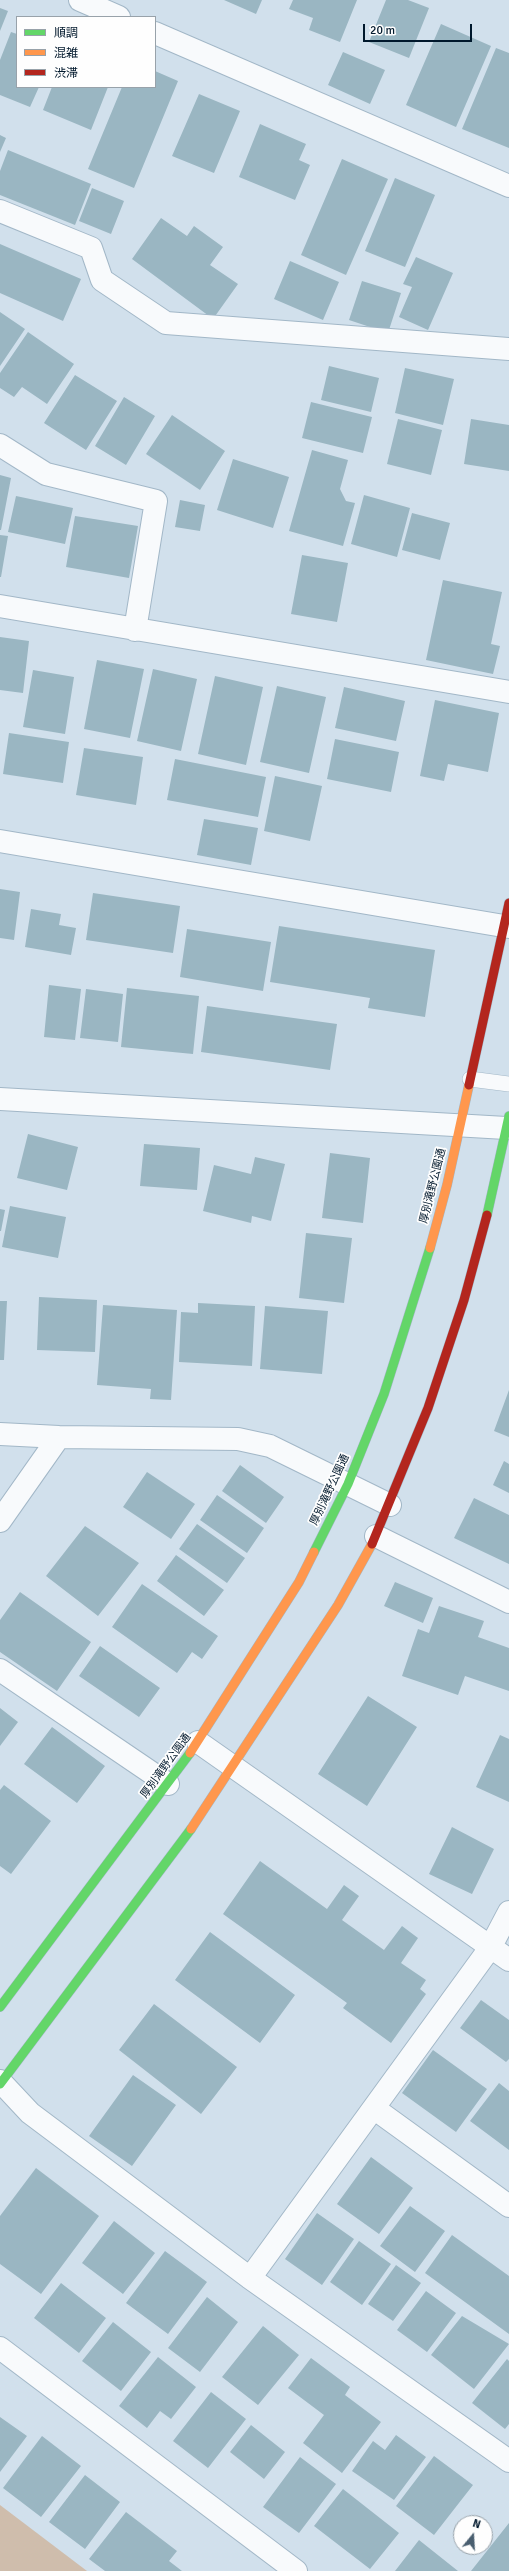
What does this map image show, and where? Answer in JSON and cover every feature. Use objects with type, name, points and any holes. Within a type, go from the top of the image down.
[{"type":"main road","name":"厚別滝野公園通","points":[[0,2007],[198,1742],[299,1582],[348,1484],[384,1394],[418,1291],[447,1185],[470,1079],[506,927],[509,903]]},
{"type":"main road","points":[[0,2083],[207,1808],[338,1605],[376,1536],[390,1505],[428,1408],[464,1300],[492,1195],[508,1122]]},
{"type":"street","points":[[80,0],[117,16]]},
{"type":"street","points":[[156,33],[509,186]]},
{"type":"street","points":[[0,211],[91,248],[102,280],[166,324],[509,350]]},
{"type":"street","points":[[0,445],[46,474],[156,501],[135,630]]},
{"type":"street","points":[[0,606],[509,692]]},
{"type":"street","points":[[0,841],[506,927]]},
{"type":"street","points":[[0,1099],[460,1123],[508,1122]]},
{"type":"street","points":[[0,1434],[59,1437],[238,1438],[270,1446],[390,1505]]},
{"type":"street","points":[[0,1521],[59,1437]]},
{"type":"street","points":[[376,1536],[509,1602]]},
{"type":"street","points":[[0,1670],[168,1784]]},
{"type":"street","points":[[198,1742],[235,1766],[509,1960]]},
{"type":"street","points":[[250,2278],[375,2109],[490,1948],[509,1912]]},
{"type":"street","points":[[0,2083],[30,2113],[250,2278],[509,2461]]},
{"type":"street","points":[[375,2109],[509,2206]]},
{"type":"street","points":[[0,2348],[296,2571]]},
{"type":"lane","points":[[470,1079],[509,1084]]},
{"type":"shaded area","points":[[0,2505],[87,2571],[0,2571]]},
{"type":"building","points":[[224,0],[262,0],[256,14]]},
{"type":"building","points":[[293,0],[357,0],[340,42],[309,30],[313,18],[289,9]]},
{"type":"building","points":[[386,0],[408,0],[429,8],[409,58],[369,42]]},
{"type":"building","points":[[0,8],[8,11],[0,31]]},
{"type":"building","points":[[441,24],[491,46],[456,127],[406,105]]},
{"type":"building","points":[[11,32],[16,34],[16,88],[39,88],[30,107],[0,95],[0,60]]},
{"type":"building","points":[[496,48],[509,53],[509,148],[462,129]]},
{"type":"building","points":[[343,52],[385,70],[370,104],[328,85]]},
{"type":"building","points":[[156,71],[178,81],[134,188],[88,169],[122,88],[156,88]]},
{"type":"building","points":[[52,88],[108,88],[91,130],[43,110]]},
{"type":"building","points":[[199,94],[240,111],[214,173],[172,156]]},
{"type":"building","points":[[260,124],[306,144],[299,160],[310,165],[295,200],[239,177]]},
{"type":"building","points":[[0,135],[6,138],[0,152]]},
{"type":"building","points":[[8,150],[91,184],[75,225],[0,195],[0,171]]},
{"type":"building","points":[[342,159],[388,179],[346,275],[301,255]]},
{"type":"building","points":[[395,178],[435,195],[405,267],[365,251]]},
{"type":"building","points":[[92,188],[124,201],[111,234],[79,221]]},
{"type":"building","points":[[161,218],[187,236],[194,226],[223,247],[210,265],[238,284],[213,319],[132,259]]},
{"type":"building","points":[[0,244],[81,279],[63,321],[0,293]]},
{"type":"building","points":[[416,257],[453,273],[428,330],[399,317],[412,287],[403,284]]},
{"type":"building","points":[[290,261],[339,282],[323,320],[274,299]]},
{"type":"building","points":[[362,281],[401,293],[388,333],[349,320]]},
{"type":"building","points":[[0,312],[25,329],[0,366]]},
{"type":"building","points":[[28,332],[74,364],[47,404],[22,387],[14,397],[0,388],[0,373]]},
{"type":"building","points":[[329,366],[379,378],[371,412],[321,400]]},
{"type":"building","points":[[405,368],[454,379],[443,425],[395,413]]},
{"type":"building","points":[[75,375],[117,401],[86,450],[44,423]]},
{"type":"building","points":[[124,397],[155,416],[126,465],[95,446]]},
{"type":"building","points":[[311,402],[372,417],[363,453],[302,438]]},
{"type":"building","points":[[172,415],[225,451],[200,490],[146,454]]},
{"type":"building","points":[[398,419],[442,430],[431,475],[387,464]]},
{"type":"building","points":[[471,419],[509,425],[509,471],[464,464]]},
{"type":"building","points":[[312,450],[348,460],[340,489],[346,501],[355,503],[343,546],[289,531]]},
{"type":"building","points":[[233,459],[289,477],[273,528],[217,510]]},
{"type":"building","points":[[0,475],[11,478],[1,530],[0,530]]},
{"type":"building","points":[[364,495],[410,508],[397,557],[351,544]]},
{"type":"building","points":[[16,496],[73,508],[65,544],[8,532]]},
{"type":"building","points":[[180,500],[205,505],[200,531],[175,527]]},
{"type":"building","points":[[412,513],[450,523],[440,560],[402,550]]},
{"type":"building","points":[[75,516],[138,526],[129,578],[66,567]]},
{"type":"building","points":[[0,535],[8,536],[1,577],[0,577]]},
{"type":"building","points":[[302,555],[348,563],[337,622],[291,614]]},
{"type":"building","points":[[443,580],[502,592],[491,644],[500,646],[493,674],[426,660]]},
{"type":"building","points":[[0,637],[29,641],[23,693],[0,690]]},
{"type":"building","points":[[97,660],[144,669],[130,738],[84,729]]},
{"type":"building","points":[[153,669],[197,679],[181,751],[137,741]]},
{"type":"building","points":[[33,670],[74,677],[65,734],[23,727]]},
{"type":"building","points":[[215,676],[263,687],[246,765],[198,754]]},
{"type":"building","points":[[277,686],[326,697],[309,773],[260,762]]},
{"type":"building","points":[[344,687],[405,701],[396,741],[335,728]]},
{"type":"building","points":[[435,700],[499,713],[488,772],[448,764],[444,781],[420,776]]},
{"type":"building","points":[[9,733],[69,742],[63,783],[3,774]]},
{"type":"building","points":[[335,739],[399,752],[391,792],[327,779]]},
{"type":"building","points":[[84,748],[143,757],[136,805],[76,795]]},
{"type":"building","points":[[175,759],[266,777],[258,817],[167,800]]},
{"type":"building","points":[[275,776],[322,786],[310,841],[264,831]]},
{"type":"building","points":[[204,819],[258,828],[251,865],[197,855]]},
{"type":"building","points":[[0,889],[20,892],[14,940],[0,938]]},
{"type":"building","points":[[93,893],[180,906],[173,953],[86,940]]},
{"type":"building","points":[[31,909],[61,914],[59,925],[76,928],[71,955],[25,947]]},
{"type":"building","points":[[279,926],[435,950],[425,1017],[368,1008],[370,998],[270,982]]},
{"type":"building","points":[[187,929],[271,942],[263,991],[180,977]]},
{"type":"building","points":[[49,985],[81,989],[75,1040],[44,1037]]},
{"type":"building","points":[[127,988],[199,996],[193,1054],[121,1047]]},
{"type":"building","points":[[86,989],[123,994],[118,1042],[80,1038]]},
{"type":"building","points":[[207,1006],[337,1024],[330,1070],[201,1052]]},
{"type":"building","points":[[28,1134],[78,1147],[67,1190],[17,1178]]},
{"type":"building","points":[[144,1144],[200,1148],[197,1190],[140,1186]]},
{"type":"building","points":[[330,1153],[370,1158],[363,1223],[322,1218]]},
{"type":"building","points":[[255,1157],[285,1164],[271,1221],[252,1216],[251,1223],[203,1211],[214,1165],[251,1174]]},
{"type":"building","points":[[10,1206],[66,1217],[58,1258],[2,1247]]},
{"type":"building","points":[[0,1209],[5,1210],[1,1231],[0,1231]]},
{"type":"building","points":[[306,1233],[352,1238],[344,1303],[299,1298]]},
{"type":"building","points":[[39,1297],[97,1300],[95,1352],[37,1350]]},
{"type":"building","points":[[0,1301],[7,1301],[4,1360],[0,1360]]},
{"type":"building","points":[[198,1303],[255,1306],[252,1366],[179,1362],[181,1312],[198,1313]]},
{"type":"building","points":[[103,1305],[177,1310],[171,1400],[150,1399],[151,1389],[97,1385]]},
{"type":"building","points":[[265,1306],[328,1311],[322,1374],[260,1369]]},
{"type":"building","points":[[509,1390],[509,1437],[494,1431]]},
{"type":"building","points":[[504,1461],[509,1464],[509,1493],[493,1485]]},
{"type":"building","points":[[240,1465],[284,1497],[266,1523],[222,1491]]},
{"type":"building","points":[[147,1472],[195,1504],[171,1539],[123,1507]]},
{"type":"building","points":[[217,1495],[264,1528],[247,1553],[200,1520]]},
{"type":"building","points":[[474,1498],[509,1515],[509,1564],[454,1538]]},
{"type":"building","points":[[197,1524],[245,1558],[227,1583],[179,1549]]},
{"type":"building","points":[[85,1526],[139,1563],[98,1616],[46,1576]]},
{"type":"building","points":[[176,1555],[224,1590],[204,1616],[157,1581]]},
{"type":"building","points":[[395,1582],[433,1598],[423,1623],[384,1606]]},
{"type":"building","points":[[142,1584],[218,1636],[202,1659],[192,1652],[177,1673],[112,1627]]},
{"type":"building","points":[[20,1592],[91,1642],[57,1691],[0,1652],[0,1620]]},
{"type":"building","points":[[439,1606],[484,1621],[478,1637],[509,1648],[509,1691],[465,1676],[458,1695],[402,1676],[418,1629],[429,1633]]},
{"type":"building","points":[[100,1646],[160,1688],[139,1717],[79,1676]]},
{"type":"building","points":[[368,1696],[417,1727],[367,1806],[318,1774]]},
{"type":"building","points":[[0,1708],[18,1722],[0,1746]]},
{"type":"building","points":[[52,1727],[105,1766],[77,1803],[24,1764]]},
{"type":"building","points":[[500,1735],[509,1739],[509,1802],[476,1787]]},
{"type":"building","points":[[4,1785],[51,1821],[11,1874],[0,1866],[0,1790]]},
{"type":"building","points":[[452,1827],[494,1849],[472,1894],[429,1874]]},
{"type":"building","points":[[260,1861],[327,1909],[344,1885],[359,1896],[342,1920],[384,1950],[402,1926],[418,1938],[401,1963],[426,1980],[420,1989],[426,1994],[391,2043],[343,2008],[347,2003],[223,1914]]},
{"type":"building","points":[[210,1932],[295,1995],[260,2043],[175,1980]]},
{"type":"building","points":[[481,2000],[509,2020],[509,2059],[506,2062],[460,2028]]},
{"type":"building","points":[[154,2004],[237,2067],[201,2114],[119,2050]]},
{"type":"building","points":[[433,2050],[487,2089],[456,2132],[402,2093]]},
{"type":"building","points":[[133,2075],[176,2105],[132,2166],[89,2136]]},
{"type":"building","points":[[499,2083],[509,2091],[509,2150],[470,2121]]},
{"type":"building","points":[[371,2157],[413,2188],[379,2234],[337,2204]]},
{"type":"building","points":[[36,2168],[99,2216],[41,2294],[0,2264],[0,2216]]},
{"type":"building","points":[[410,2206],[445,2231],[415,2272],[380,2246]]},
{"type":"building","points":[[317,2213],[354,2239],[322,2285],[285,2259]]},
{"type":"building","points":[[114,2221],[155,2253],[123,2294],[82,2263]]},
{"type":"building","points":[[452,2235],[509,2276],[509,2334],[425,2273]]},
{"type":"building","points":[[359,2241],[391,2264],[362,2305],[330,2282]]},
{"type":"building","points":[[165,2251],[207,2282],[168,2334],[126,2303]]},
{"type":"building","points":[[396,2265],[421,2283],[393,2321],[368,2304]]},
{"type":"building","points":[[61,2283],[106,2318],[79,2353],[34,2318]]},
{"type":"building","points":[[426,2291],[456,2313],[427,2352],[397,2330]]},
{"type":"building","points":[[207,2297],[238,2322],[200,2372],[168,2348]]},
{"type":"building","points":[[462,2316],[509,2344],[474,2389],[431,2355]]},
{"type":"building","points":[[113,2322],[151,2352],[121,2391],[82,2361]]},
{"type":"building","points":[[263,2326],[299,2355],[258,2405],[222,2377]]},
{"type":"building","points":[[158,2357],[196,2387],[171,2419],[160,2411],[147,2428],[119,2406]]},
{"type":"building","points":[[311,2358],[350,2387],[345,2395],[381,2422],[342,2473],[303,2443],[324,2415],[288,2388]]},
{"type":"building","points":[[507,2359],[509,2361],[509,2424],[505,2429],[472,2403]]},
{"type":"building","points":[[211,2392],[246,2419],[208,2468],[173,2441]]},
{"type":"building","points":[[0,2417],[27,2436],[0,2472]]},
{"type":"building","points":[[251,2425],[285,2452],[264,2479],[230,2452]]},
{"type":"building","points":[[396,2435],[426,2457],[394,2500],[352,2471],[373,2441],[385,2450]]},
{"type":"building","points":[[42,2436],[81,2466],[41,2517],[3,2488]]},
{"type":"building","points":[[434,2456],[473,2485],[434,2535],[396,2506]]},
{"type":"building","points":[[300,2457],[336,2484],[299,2533],[263,2507]]},
{"type":"building","points":[[85,2475],[120,2502],[85,2549],[49,2522]]},
{"type":"building","points":[[343,2489],[399,2533],[370,2569],[314,2526]]},
{"type":"building","points":[[126,2512],[177,2551],[169,2561],[182,2571],[105,2571],[89,2559]]},
{"type":"building","points":[[509,2523],[509,2571],[471,2571],[484,2555],[493,2555],[493,2543]]},
{"type":"building","points":[[419,2540],[458,2571],[395,2571]]},
{"type":"traffic: fast","points":[[487,1215],[509,1116]]},
{"type":"traffic: fast","points":[[314,1552],[348,1484],[384,1394],[430,1248]]},
{"type":"traffic: fast","points":[[0,2007],[190,1753]]},
{"type":"traffic: fast","points":[[0,2084],[191,1829]]},
{"type":"traffic: slow","points":[[430,1248],[447,1185],[469,1085]]},
{"type":"traffic: slow","points":[[191,1829],[338,1605],[372,1544]]},
{"type":"traffic: slow","points":[[190,1753],[299,1582],[314,1552]]},
{"type":"traffic: jam","points":[[469,1085],[509,903]]},
{"type":"traffic: jam","points":[[372,1544],[428,1408],[464,1300],[487,1215]]}]
